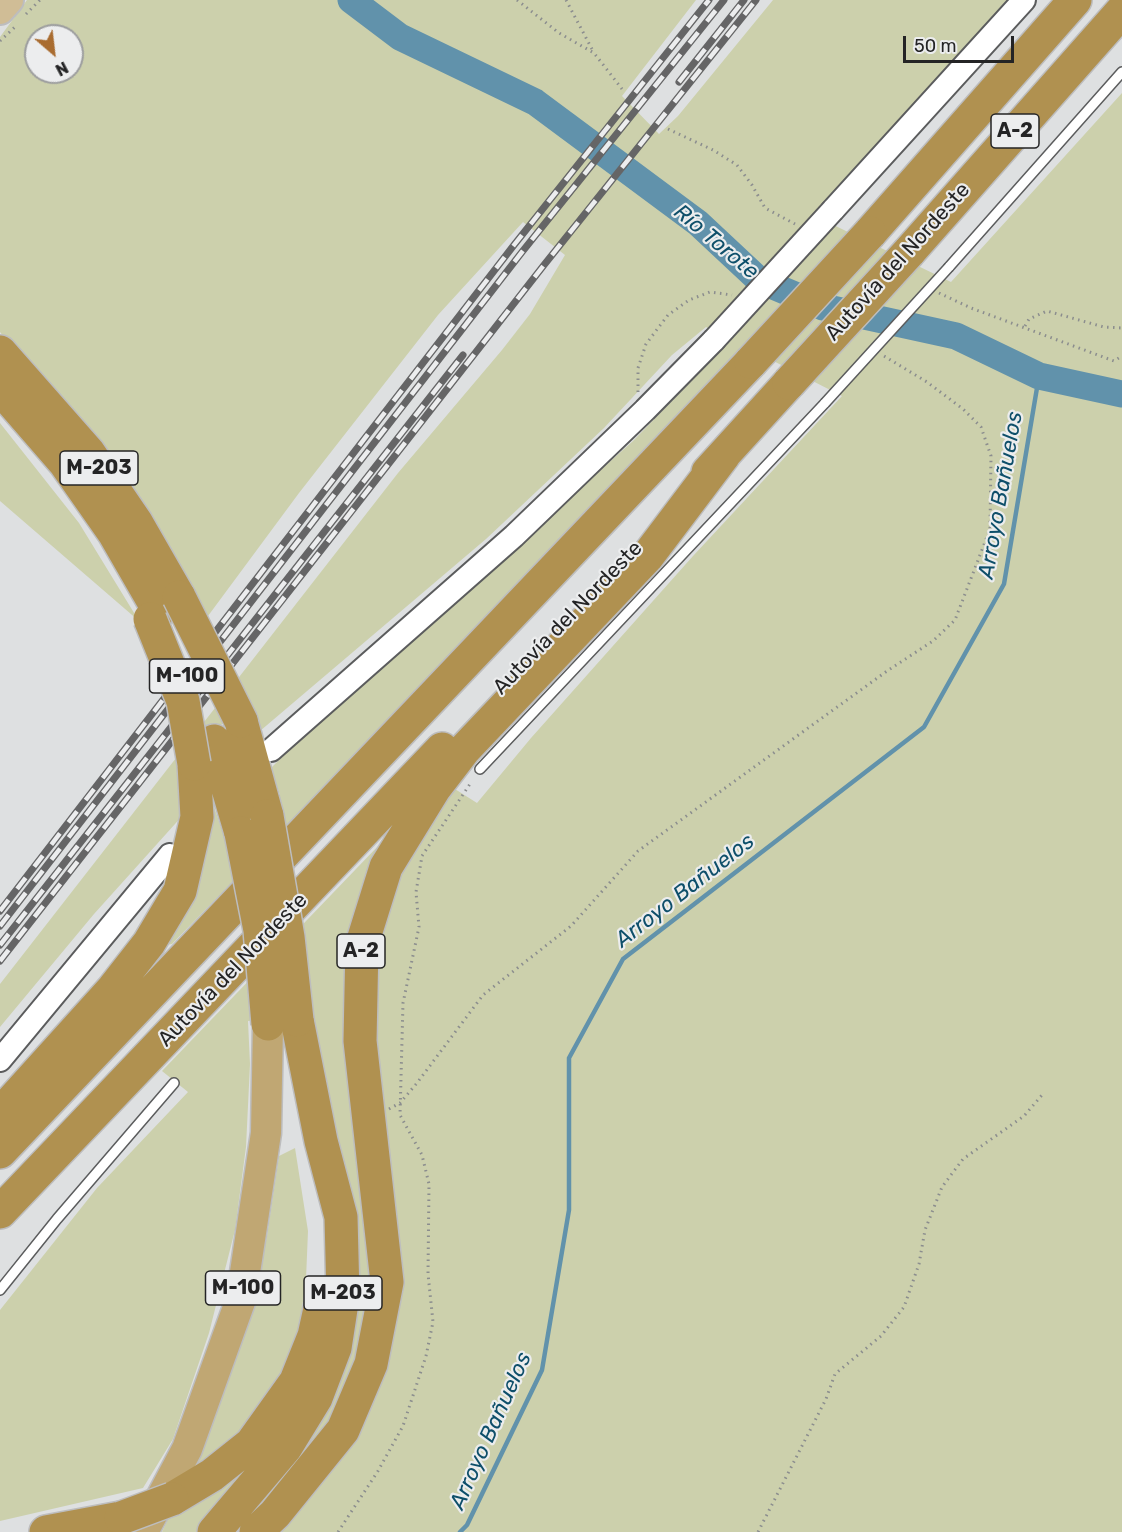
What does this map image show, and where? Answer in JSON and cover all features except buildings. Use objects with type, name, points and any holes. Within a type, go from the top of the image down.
[{"type":"highway","name":"Autovía del Nordeste","points":[[0,1152],[380,755],[751,362],[870,233],[1075,0]]},
{"type":"highway","name":"Autovía del Nordeste","points":[[0,1212],[724,455],[909,252],[1122,11]]},
{"type":"highway","name":"M-203","points":[[0,352],[89,453],[136,522],[163,609]]},
{"type":"highway","name":"M-203","points":[[0,388],[65,463],[241,721],[254,825]]},
{"type":"highway","points":[[0,404],[54,469],[99,532],[163,609]]},
{"type":"highway","name":"A-2","points":[[256,1532],[274,1514],[343,1430],[371,1364],[387,1282],[360,1041],[362,944],[386,867],[434,789],[464,750],[647,557],[724,455]]},
{"type":"highway","name":"M-100","points":[[132,1525],[187,1449],[241,1299],[282,1022],[260,930],[254,825],[204,752],[163,609]]},
{"type":"highway","points":[[0,1114],[120,980],[149,943],[180,891],[197,816],[204,752]]},
{"type":"highway","name":"M-203","points":[[214,1532],[286,1447],[316,1398],[335,1348],[343,1296],[341,1217],[321,1141],[282,1022]]},
{"type":"highway","points":[[46,1532],[132,1525],[212,1475],[251,1444],[296,1381],[314,1336],[323,1295],[323,1218],[282,1022]]},
{"type":"main road","points":[[0,10],[9,0]]},
{"type":"street","points":[[271,750],[514,536],[645,410],[714,340],[1024,0]]},
{"type":"street","points":[[0,1060],[170,855]]},
{"type":"lane","points":[[480,769],[825,402],[949,267],[1122,72]]},
{"type":"lane","points":[[0,1290],[57,1219],[174,1083]]},
{"type":"path","points":[[517,0],[559,33],[594,53]]},
{"type":"path","points":[[566,0],[594,53],[622,89]]},
{"type":"path","points":[[1025,326],[1029,319],[1047,311],[1104,327],[1122,328]]},
{"type":"path","points":[[1114,361],[1122,356]]},
{"type":"path","points":[[369,1121],[400,1103],[483,995],[571,926],[638,851],[887,671],[933,641],[955,620],[990,529],[991,456],[981,427],[963,409],[927,382]]},
{"type":"path","points":[[338,1532],[378,1471],[403,1426],[426,1356],[433,1322],[428,1274],[429,1184],[422,1155],[400,1115],[403,1004],[419,927],[416,892],[422,856],[480,769]]},
{"type":"path","points":[[758,1532],[826,1399],[835,1374],[881,1336],[904,1306],[919,1264],[925,1230],[942,1187],[963,1159],[1024,1116],[1042,1095]]},
{"type":"green space","points":[[27,0],[696,0],[622,96],[659,134],[678,116],[773,0],[1007,0],[813,215],[951,282],[1122,93],[1122,1532],[273,1532],[386,1361],[367,975],[391,886],[447,784],[477,803],[531,738],[693,556],[842,396],[744,346],[172,944],[160,946],[209,792],[225,839],[280,795],[271,768],[308,731],[633,441],[731,340],[706,327],[672,355],[604,428],[486,539],[260,731],[244,699],[181,771],[184,814],[94,914],[0,1027],[0,984],[398,473],[530,314],[565,255],[523,222],[438,315],[299,493],[208,616],[182,571],[0,332],[0,37]]},
{"type":"green space","points":[[0,423],[79,523],[139,621],[0,501]]},
{"type":"green space","points":[[404,819],[360,922],[378,1276],[361,1379],[246,1532],[228,1532],[335,1376],[311,1015],[248,1021],[250,1064],[246,1147],[235,1230],[209,1333],[173,1439],[143,1488],[0,1521],[0,1310],[97,1188],[188,1092],[162,1071]]},
{"type":"green space","points":[[295,1148],[308,1231],[306,1279],[298,1338],[235,1478],[265,1450],[203,1532],[162,1532],[198,1454],[251,1310],[267,1236],[279,1156]]},
{"type":"waterway","name":"Río Torote","points":[[351,0],[400,37],[535,102],[698,223],[759,280],[823,307],[956,336],[1039,376],[1122,394]]},
{"type":"waterway","name":"Arroyo Bañuelos","points":[[460,1532],[467,1525],[542,1370],[569,1210],[569,1058],[623,959],[924,727],[1004,584],[1039,376]]},
{"type":"railway","points":[[0,911],[514,245],[709,0]]},
{"type":"railway","points":[[0,926],[522,252],[724,0]]},
{"type":"railway","points":[[679,82],[744,0]]},
{"type":"railway","points":[[0,961],[544,265],[756,0]]},
{"type":"railway","points":[[0,945],[463,355]]}]
